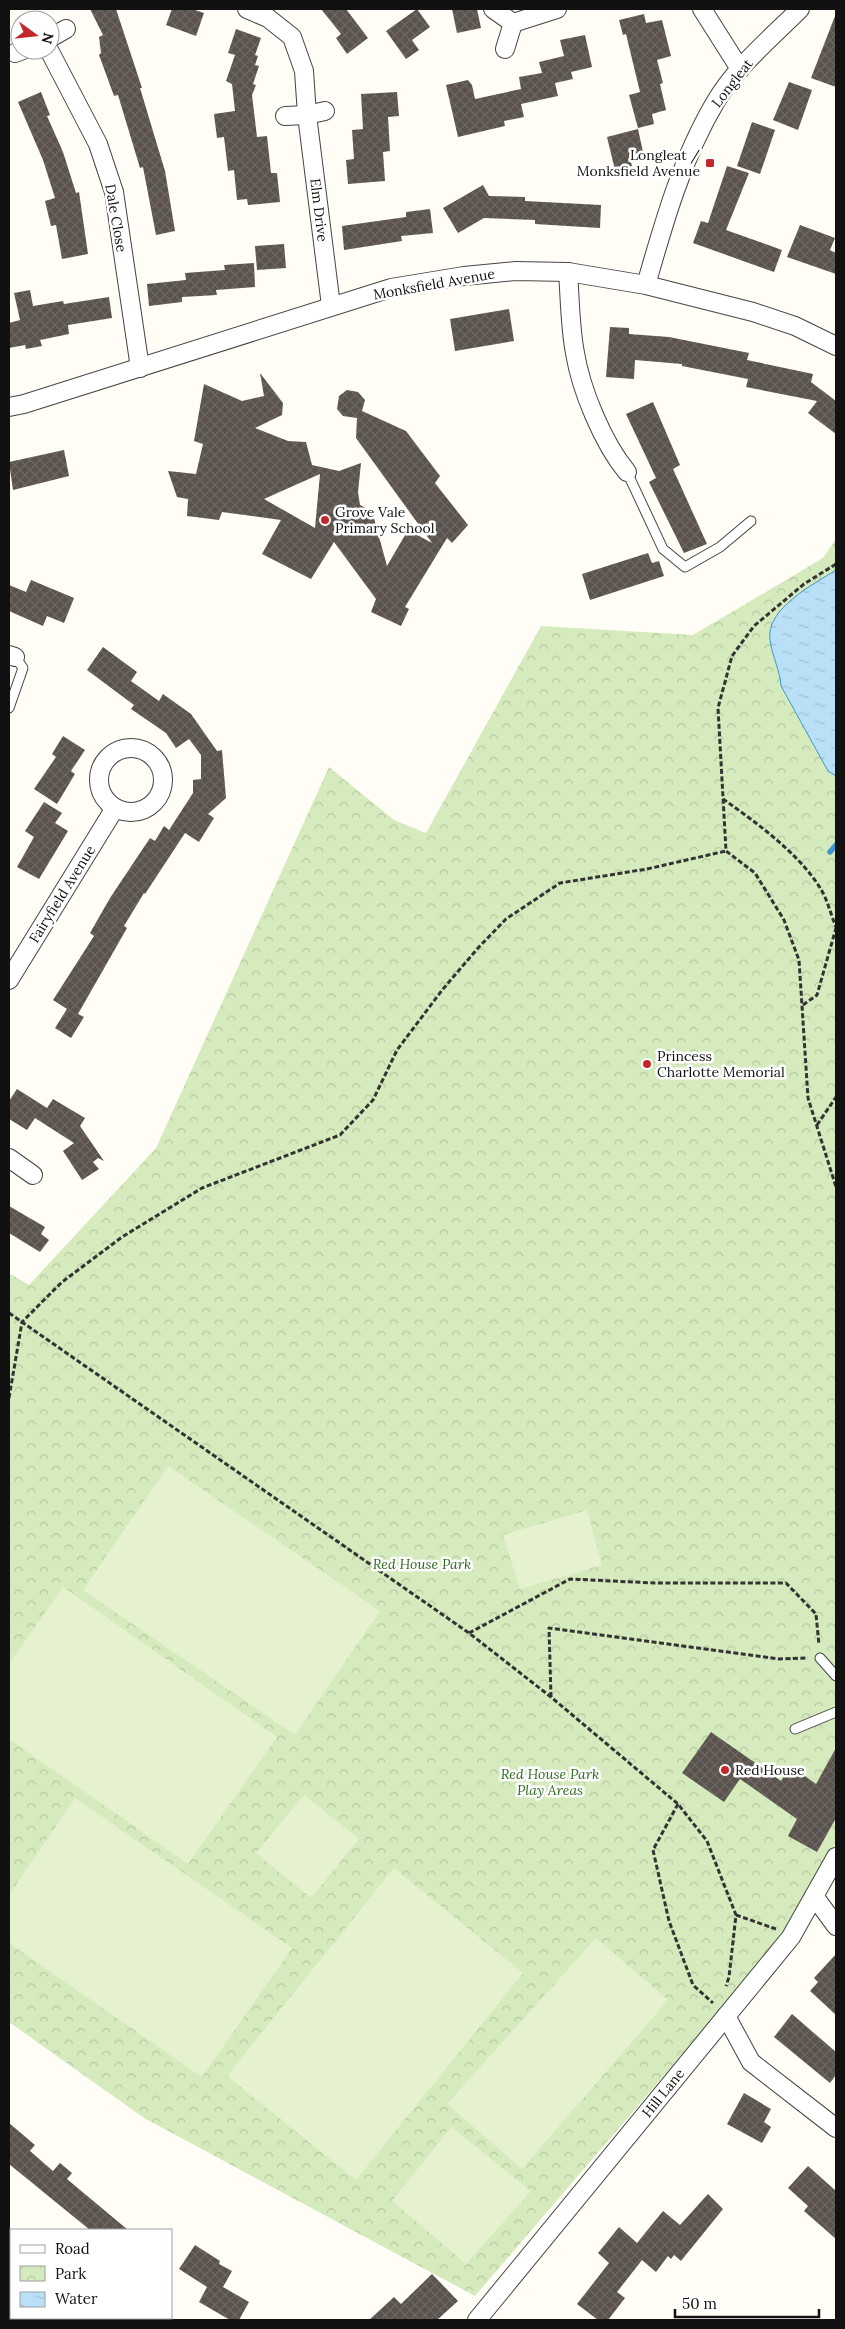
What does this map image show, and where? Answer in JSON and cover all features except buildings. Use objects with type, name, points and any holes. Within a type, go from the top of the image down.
[{"type":"street","name":"Elm Drive","points":[[247,9],[268,18],[292,38],[304,71],[307,115],[331,306]]},
{"type":"street","points":[[493,9],[513,23]]},
{"type":"street","points":[[513,23],[557,9]]},
{"type":"street","points":[[702,9],[740,69]]},
{"type":"street","name":"Longleat","points":[[646,285],[668,208],[689,155],[716,100],[740,69],[800,9]]},
{"type":"street","points":[[505,49],[513,23]]},
{"type":"street","points":[[60,32],[66,29]]},
{"type":"street","name":"Dale Close","points":[[54,60],[98,144],[114,192],[140,368]]},
{"type":"street","points":[[285,116],[307,115],[325,111]]},
{"type":"street","name":"Monksfield Avenue","points":[[9,407],[140,368],[391,288],[464,276],[516,271],[568,272],[646,285],[753,312],[795,326],[836,346]]},
{"type":"street","points":[[568,272],[575,354],[590,402],[617,460],[627,472]]},
{"type":"street","name":"Fairyfield Avenue","points":[[9,980],[115,808]]},
{"type":"street","points":[[9,1158],[33,1174]]},
{"type":"street","name":"Hill Lane","points":[[477,2320],[722,2011],[791,1937],[836,1857]]},
{"type":"street","points":[[814,1896],[836,1926]]},
{"type":"street","points":[[722,2011],[751,2062],[836,2128]]},
{"type":"lane","points":[[627,472],[663,549],[685,567],[720,547],[751,521]]},
{"type":"lane","points":[[9,708],[23,668],[12,656]]},
{"type":"lane","points":[[820,1658],[836,1676]]},
{"type":"lane","points":[[795,1729],[836,1712]]},
{"type":"path","points":[[836,564],[804,584],[754,626],[732,656],[718,708],[726,851],[754,873],[784,920],[799,960],[808,1098],[836,1187]]},
{"type":"path","points":[[723,799],[764,828],[795,858],[821,891],[836,927],[817,995],[802,1006]]},
{"type":"path","points":[[9,1398],[22,1322],[62,1282],[107,1248],[202,1188],[340,1135],[373,1100],[397,1050],[443,988],[506,919],[560,883],[647,868],[726,851]]},
{"type":"path","points":[[817,1125],[836,1097]]},
{"type":"path","points":[[9,1313],[469,1633],[551,1697],[678,1804],[707,1840],[736,1914],[729,1977],[722,2011]]},
{"type":"path","points":[[469,1633],[570,1579],[654,1583],[786,1583],[816,1614],[820,1658],[779,1659],[548,1628],[551,1697]]},
{"type":"path","points":[[678,1804],[653,1850],[669,1921],[693,1985],[722,2011]]},
{"type":"path","points":[[736,1914],[778,1929]]},
{"type":"green space","name":"Red House Park","points":[[836,539],[836,1842],[787,1932],[475,2296],[144,2118],[9,2022],[9,1273],[29,1285],[156,1148],[329,767],[394,820],[426,833],[541,626],[693,635],[823,558]]},
{"type":"green space","points":[[168,1466],[380,1611],[295,1735],[83,1590]]},
{"type":"green space","points":[[587,1510],[602,1565],[520,1589],[503,1535]]},
{"type":"green space","points":[[63,1587],[277,1737],[188,1864],[9,1739],[9,1664]]},
{"type":"green space","points":[[304,1795],[359,1839],[311,1898],[256,1853]]},
{"type":"green space","points":[[75,1798],[292,1948],[202,2077],[9,1943],[9,1895]]},
{"type":"green space","points":[[394,1868],[523,1973],[356,2180],[227,2076]]},
{"type":"green space","points":[[596,1938],[668,2000],[522,2169],[447,2104]]},
{"type":"green space","points":[[451,2127],[531,2191],[466,2264],[392,2201]]},
{"type":"water","points":[[836,570],[836,776],[828,771],[781,686],[772,652],[770,629],[775,618],[793,599]]},
{"type":"waterway","points":[[830,852],[836,845]]},
{"type":"place","name":"Longleat / Monksfield Avenue","points":[[710,163]]},
{"type":"place","name":"Grove Vale Primary School","points":[[325,520]]},
{"type":"place","name":"Princess Charlotte Memorial","points":[[647,1064]]},
{"type":"place","name":"Red House","points":[[725,1770]]},
{"type":"park label","name":"Red House Park Play Areas","points":[[550,1782]]}]
